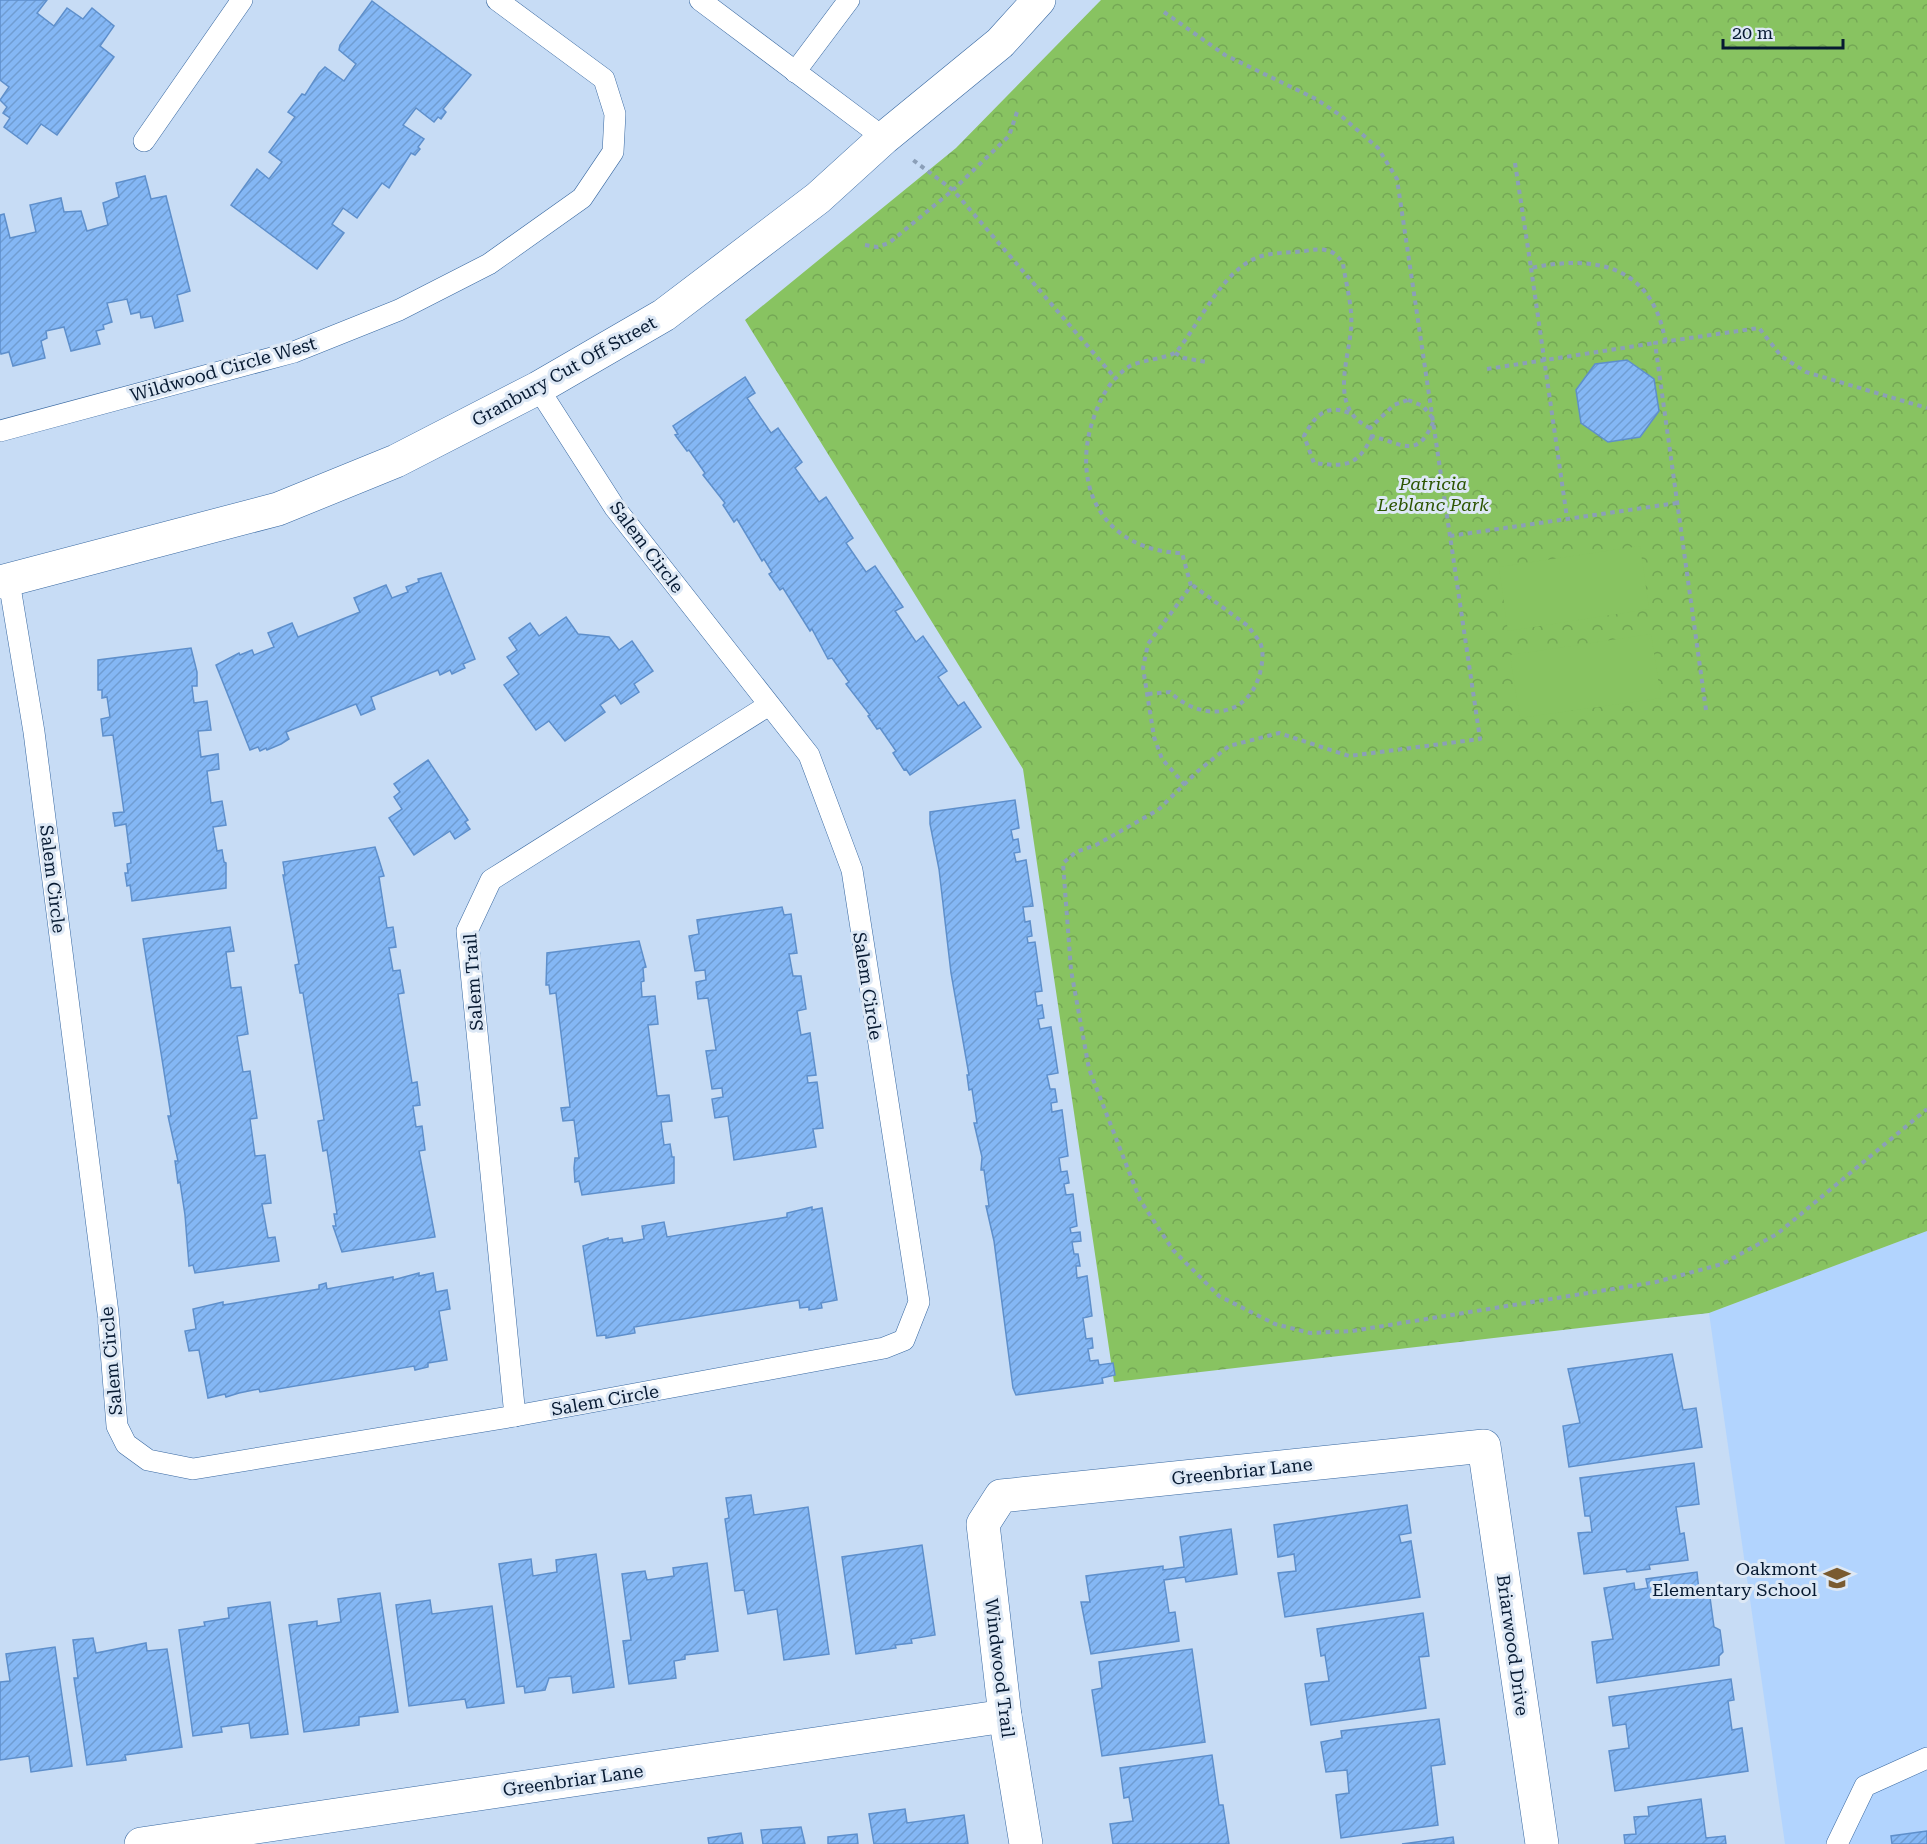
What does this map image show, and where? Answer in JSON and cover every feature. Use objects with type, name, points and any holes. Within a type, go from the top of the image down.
[{"type":"street","name":"Granbury Cut Off Street","points":[[5,582],[278,509],[396,461],[538,388],[664,315],[818,198],[884,138],[1000,43],[1040,0]]},
{"type":"street","name":"Greenbriar Lane","points":[[1001,1496],[1484,1446]]},
{"type":"street","name":"Briarwood Drive","points":[[1484,1446],[1542,1844]]},
{"type":"street","name":"Windwood Trail","points":[[1001,1496],[983,1524],[1005,1716],[1026,1844]]},
{"type":"street","name":"Greenbriar Lane","points":[[141,1844],[1005,1716]]},
{"type":"lane","points":[[144,141],[242,0]]},
{"type":"lane","name":"Wildwood Circle West","points":[[0,431],[294,352],[399,310],[489,264],[582,198],[613,152],[615,114],[604,79],[497,0]]},
{"type":"lane","points":[[700,0],[884,138]]},
{"type":"lane","points":[[795,72],[849,0]]},
{"type":"lane","name":"Salem Circle","points":[[5,582],[34,732],[107,1301],[117,1426],[126,1444],[148,1460],[193,1469],[515,1416],[884,1348],[904,1340],[919,1302],[852,870],[809,755],[615,508],[538,388]]},
{"type":"lane","name":"Salem Trail","points":[[515,1416],[467,931],[491,880],[769,705]]},
{"type":"lane","points":[[1837,1844],[1865,1786],[1927,1758]]},
{"type":"path","points":[[1164,12],[1226,55],[1316,99],[1359,129],[1378,148],[1397,178],[1480,739],[1349,756],[1278,733],[1229,746],[1158,810],[1096,845],[1076,852],[1063,863],[1071,970],[1089,1069],[1140,1200],[1173,1250],[1219,1296],[1275,1324],[1310,1333],[1352,1331],[1656,1282],[1722,1264],[1777,1234],[1927,1109]]},
{"type":"path","points":[[865,245],[877,247],[889,243],[953,190],[1009,136],[1017,112]]},
{"type":"path","points":[[884,138],[953,190],[1116,379]]},
{"type":"path","points":[[1515,163],[1567,518]]},
{"type":"path","points":[[1185,784],[1162,759],[1154,737],[1143,668],[1148,644],[1191,586],[1182,553],[1161,553],[1124,538],[1095,505],[1089,486],[1086,446],[1099,404],[1116,379],[1129,366],[1175,353],[1236,271],[1249,262],[1257,257],[1328,250],[1338,255],[1343,264],[1346,282],[1351,328],[1343,370],[1349,413]]},
{"type":"path","points":[[1531,267],[1574,261],[1614,268],[1647,295],[1657,311],[1666,342]]},
{"type":"path","points":[[1487,369],[1760,328],[1781,356],[1806,372],[1927,408]]},
{"type":"path","points":[[1655,343],[1706,710]]},
{"type":"path","points":[[1175,353],[1184,358],[1206,362]]},
{"type":"path","points":[[1370,428],[1394,405],[1408,400],[1423,406],[1434,420]]},
{"type":"path","points":[[1341,409],[1359,423],[1370,428],[1372,436],[1363,454],[1353,462],[1338,466],[1314,463],[1304,436],[1313,418],[1326,411],[1341,409]]},
{"type":"path","points":[[1372,436],[1411,447],[1424,441],[1434,420]]},
{"type":"path","points":[[1450,536],[1677,503]]},
{"type":"path","points":[[1148,694],[1170,692],[1183,704],[1211,713],[1242,703],[1257,685],[1263,658],[1261,645],[1254,634],[1248,626],[1190,583]]},
{"type":"shaded area","name":"Oakmont Elementary School","points":[[1927,1231],[1927,1844],[1785,1844],[1709,1313]]},
{"type":"green space","name":"Patricia Leblanc Park","points":[[1101,0],[1927,0],[1927,1231],[1709,1313],[1114,1382],[1023,769],[745,320],[956,148]]},
{"type":"green space","points":[[1640,546],[1649,609],[1508,631],[1499,567]]},
{"type":"green space","points":[[1651,634],[1661,698],[1520,718],[1510,655]]},
{"type":"building","points":[[0,0],[47,0],[37,13],[54,26],[67,8],[83,19],[92,8],[114,26],[100,46],[114,57],[57,135],[41,124],[27,144],[4,127],[10,118],[3,113],[7,107],[0,100],[9,87],[0,80]]},
{"type":"building","points":[[372,1],[471,75],[443,109],[446,112],[441,119],[438,117],[434,122],[416,108],[403,125],[424,139],[418,147],[420,149],[415,155],[411,153],[389,188],[382,183],[357,218],[343,208],[332,224],[344,233],[317,269],[231,205],[257,169],[269,179],[282,162],[269,152],[295,117],[288,112],[302,94],[305,95],[319,73],[325,67],[344,81],[356,64],[339,50],[340,45]]},
{"type":"building","points":[[145,176],[151,199],[166,196],[190,291],[177,295],[183,321],[155,328],[152,316],[141,318],[140,312],[131,314],[127,299],[107,303],[112,322],[103,325],[104,329],[96,331],[100,344],[71,351],[64,327],[46,331],[47,338],[41,341],[45,358],[13,366],[9,352],[1,354],[0,350],[0,215],[4,214],[10,238],[36,232],[30,205],[61,198],[64,212],[81,211],[87,231],[108,225],[103,203],[119,197],[116,183]]},
{"type":"building","points":[[1627,360],[1654,379],[1659,411],[1640,437],[1608,442],[1581,423],[1576,390],[1595,364]]},
{"type":"building","points":[[745,377],[755,393],[747,398],[771,433],[778,428],[802,462],[795,468],[819,502],[826,497],[853,538],[846,543],[866,572],[875,566],[903,607],[895,611],[916,642],[923,636],[947,671],[938,677],[958,706],[964,702],[981,727],[910,775],[893,753],[896,751],[880,728],[877,729],[868,716],[870,715],[846,684],[849,682],[832,658],[828,659],[812,629],[810,631],[783,588],[780,590],[769,574],[772,572],[764,559],[762,561],[737,519],[734,522],[723,505],[725,503],[703,475],[705,473],[675,435],[678,434],[673,426]]},
{"type":"building","points":[[441,573],[475,659],[463,664],[465,668],[452,674],[450,670],[440,675],[438,670],[371,697],[375,709],[361,715],[356,704],[286,732],[289,739],[281,744],[267,750],[266,748],[260,751],[258,747],[250,750],[216,665],[239,653],[240,655],[252,650],[254,655],[274,647],[268,633],[292,623],[298,637],[360,612],[354,598],[386,585],[392,598],[408,592],[406,587],[419,582],[418,579]]},
{"type":"building","points":[[566,617],[578,634],[609,637],[619,650],[632,641],[653,671],[634,684],[639,692],[621,704],[615,695],[600,705],[605,712],[565,741],[549,721],[536,730],[504,685],[519,674],[507,657],[517,650],[509,638],[530,623],[539,636]]},
{"type":"building","points":[[191,648],[197,672],[197,686],[192,686],[194,703],[207,701],[211,730],[198,731],[201,757],[218,754],[219,769],[207,771],[211,803],[222,801],[226,825],[213,827],[217,851],[222,850],[226,863],[226,888],[132,901],[130,885],[127,886],[125,873],[128,873],[127,864],[131,863],[126,824],[115,826],[113,813],[124,812],[113,735],[103,736],[101,719],[110,717],[107,697],[102,698],[102,690],[98,690],[98,660]]},
{"type":"building","points":[[428,760],[468,820],[465,822],[470,829],[455,839],[450,831],[414,855],[389,818],[402,809],[394,797],[400,792],[394,784]]},
{"type":"building","points":[[1015,800],[1019,828],[1011,830],[1013,840],[1018,839],[1020,852],[1014,853],[1016,862],[1026,860],[1033,906],[1023,907],[1025,922],[1030,921],[1032,936],[1027,937],[1028,943],[1035,942],[1042,991],[1035,992],[1037,1006],[1042,1005],[1044,1018],[1038,1019],[1040,1029],[1051,1027],[1058,1073],[1047,1075],[1050,1089],[1055,1089],[1057,1102],[1051,1103],[1052,1112],[1062,1110],[1068,1156],[1059,1158],[1061,1172],[1067,1171],[1069,1183],[1064,1184],[1066,1195],[1073,1194],[1077,1226],[1070,1228],[1071,1233],[1080,1232],[1081,1241],[1072,1242],[1074,1254],[1078,1254],[1080,1266],[1076,1266],[1077,1278],[1087,1276],[1092,1316],[1083,1318],[1086,1339],[1092,1338],[1093,1348],[1088,1349],[1090,1361],[1098,1360],[1099,1365],[1113,1363],[1115,1375],[1102,1378],[1103,1383],[1016,1395],[1013,1388],[994,1241],[986,1206],[989,1206],[984,1170],[981,1170],[982,1157],[974,1123],[977,1123],[972,1089],[969,1090],[967,1075],[969,1075],[951,973],[939,869],[930,824],[930,812]]},
{"type":"building","points":[[375,847],[384,876],[379,877],[387,928],[393,927],[396,947],[389,948],[393,971],[400,970],[404,993],[398,994],[412,1083],[417,1082],[420,1105],[413,1106],[416,1127],[422,1126],[425,1150],[419,1151],[435,1237],[342,1252],[333,1226],[336,1226],[334,1214],[337,1214],[327,1150],[323,1151],[318,1121],[324,1120],[303,993],[300,993],[295,965],[299,964],[283,875],[285,875],[283,862]]},
{"type":"building","points":[[782,907],[784,915],[791,914],[797,953],[789,954],[793,976],[801,976],[806,1009],[797,1011],[801,1035],[810,1033],[816,1075],[807,1076],[808,1083],[817,1082],[823,1128],[813,1129],[816,1147],[734,1160],[728,1116],[715,1118],[712,1099],[723,1097],[722,1088],[712,1089],[706,1051],[716,1050],[708,998],[698,999],[696,982],[706,980],[705,970],[695,971],[689,936],[699,934],[697,920]]},
{"type":"building","points":[[230,927],[234,951],[226,952],[231,988],[241,987],[248,1034],[237,1036],[243,1072],[250,1071],[257,1118],[250,1119],[255,1156],[265,1155],[271,1203],[262,1204],[268,1238],[275,1237],[279,1261],[195,1273],[193,1265],[189,1266],[185,1215],[175,1161],[178,1161],[168,1116],[171,1116],[143,939]]},
{"type":"building","points":[[639,941],[646,967],[643,968],[644,981],[641,982],[642,997],[655,996],[658,1024],[648,1025],[657,1096],[669,1095],[672,1121],[661,1122],[664,1145],[670,1144],[672,1157],[674,1157],[674,1183],[582,1195],[579,1181],[575,1182],[575,1158],[579,1158],[574,1120],[563,1121],[561,1108],[570,1107],[556,993],[550,994],[549,985],[546,985],[547,953]]},
{"type":"building","points":[[812,1207],[812,1210],[822,1208],[837,1300],[821,1303],[822,1308],[809,1310],[809,1307],[800,1308],[799,1300],[634,1327],[635,1333],[606,1338],[606,1335],[597,1336],[583,1246],[608,1238],[608,1240],[622,1238],[623,1243],[644,1239],[642,1226],[664,1222],[667,1237],[787,1217],[787,1213]]},
{"type":"building","points":[[419,1273],[419,1276],[433,1273],[436,1292],[447,1290],[450,1309],[439,1311],[447,1360],[428,1363],[428,1367],[415,1370],[414,1366],[260,1392],[259,1389],[226,1397],[225,1394],[208,1398],[199,1350],[189,1351],[185,1331],[196,1329],[193,1309],[223,1302],[223,1305],[319,1289],[319,1285],[326,1283],[327,1289],[393,1277],[393,1280]]},
{"type":"building","points":[[1672,1354],[1683,1410],[1696,1408],[1702,1447],[1569,1467],[1563,1426],[1580,1423],[1568,1369]]},
{"type":"building","points":[[1694,1463],[1699,1504],[1676,1507],[1680,1534],[1684,1533],[1688,1560],[1649,1565],[1650,1569],[1627,1572],[1626,1569],[1584,1574],[1578,1533],[1592,1532],[1590,1516],[1585,1516],[1580,1478]]},
{"type":"building","points":[[751,1495],[754,1515],[808,1507],[829,1654],[784,1660],[777,1609],[748,1614],[744,1590],[735,1591],[725,1519],[729,1518],[726,1498]]},
{"type":"building","points":[[1407,1505],[1411,1533],[1399,1535],[1401,1543],[1411,1541],[1420,1597],[1285,1617],[1278,1573],[1296,1571],[1294,1554],[1278,1557],[1274,1525]]},
{"type":"building","points":[[1231,1529],[1237,1574],[1186,1582],[1185,1577],[1164,1580],[1169,1613],[1175,1612],[1179,1641],[1091,1654],[1081,1602],[1090,1602],[1086,1576],[1163,1566],[1163,1570],[1184,1567],[1180,1537]]},
{"type":"building","points":[[922,1545],[935,1635],[911,1639],[912,1643],[895,1645],[896,1648],[856,1654],[842,1557]]},
{"type":"building","points":[[596,1554],[614,1687],[573,1693],[571,1676],[549,1678],[545,1690],[525,1693],[524,1686],[517,1687],[499,1564],[531,1559],[533,1576],[557,1572],[556,1560]]},
{"type":"building","points":[[707,1563],[718,1651],[685,1655],[685,1659],[674,1661],[676,1678],[629,1684],[623,1641],[631,1640],[622,1574],[645,1571],[647,1580],[674,1576],[673,1568]]},
{"type":"building","points":[[1697,1572],[1699,1591],[1709,1590],[1714,1627],[1720,1630],[1723,1652],[1719,1656],[1719,1665],[1597,1683],[1592,1642],[1613,1639],[1604,1588],[1634,1583],[1635,1590],[1648,1588],[1646,1579]]},
{"type":"building","points":[[380,1593],[398,1712],[359,1717],[359,1725],[304,1732],[289,1625],[317,1621],[317,1626],[341,1622],[338,1599]]},
{"type":"building","points":[[430,1600],[432,1614],[492,1606],[504,1703],[467,1708],[465,1699],[409,1706],[396,1605]]},
{"type":"building","points":[[270,1602],[288,1734],[251,1738],[249,1723],[221,1727],[222,1732],[193,1736],[179,1630],[205,1626],[204,1622],[229,1618],[228,1608]]},
{"type":"building","points":[[1423,1613],[1429,1656],[1419,1657],[1426,1708],[1311,1725],[1305,1684],[1329,1681],[1325,1655],[1321,1656],[1317,1629]]},
{"type":"building","points":[[93,1638],[96,1653],[146,1643],[147,1651],[167,1649],[182,1747],[125,1755],[126,1760],[87,1765],[74,1678],[78,1678],[73,1640]]},
{"type":"building","points":[[55,1647],[72,1766],[31,1772],[29,1756],[0,1760],[0,1682],[10,1681],[6,1654]]},
{"type":"building","points":[[1192,1649],[1205,1742],[1102,1756],[1092,1690],[1102,1688],[1099,1662]]},
{"type":"building","points":[[1731,1679],[1734,1700],[1728,1701],[1732,1730],[1742,1728],[1748,1771],[1615,1791],[1609,1751],[1629,1748],[1626,1724],[1613,1726],[1609,1697]]},
{"type":"building","points":[[1439,1719],[1445,1764],[1431,1766],[1438,1825],[1341,1838],[1336,1795],[1349,1793],[1347,1770],[1326,1772],[1321,1742],[1342,1738],[1341,1731]]},
{"type":"building","points":[[1212,1755],[1219,1805],[1223,1805],[1229,1844],[1113,1844],[1110,1824],[1133,1821],[1129,1797],[1124,1798],[1120,1768]]},
{"type":"building","points":[[1701,1799],[1706,1838],[1725,1836],[1726,1844],[1625,1844],[1624,1835],[1636,1834],[1634,1817],[1649,1816],[1648,1807]]},
{"type":"building","points":[[905,1809],[907,1823],[964,1815],[968,1844],[874,1844],[869,1814]]},
{"type":"building","points":[[801,1827],[805,1844],[763,1844],[761,1830]]},
{"type":"building","points":[[1927,1831],[1927,1844],[1892,1844],[1891,1836]]},
{"type":"building","points":[[741,1833],[743,1844],[709,1844],[708,1838]]},
{"type":"building","points":[[857,1834],[858,1844],[828,1844],[828,1837]]},
{"type":"building","points":[[1453,1837],[1454,1844],[1402,1844]]},
{"type":"place","name":"Oakmont Elementary School","points":[[1837,1578]]}]
